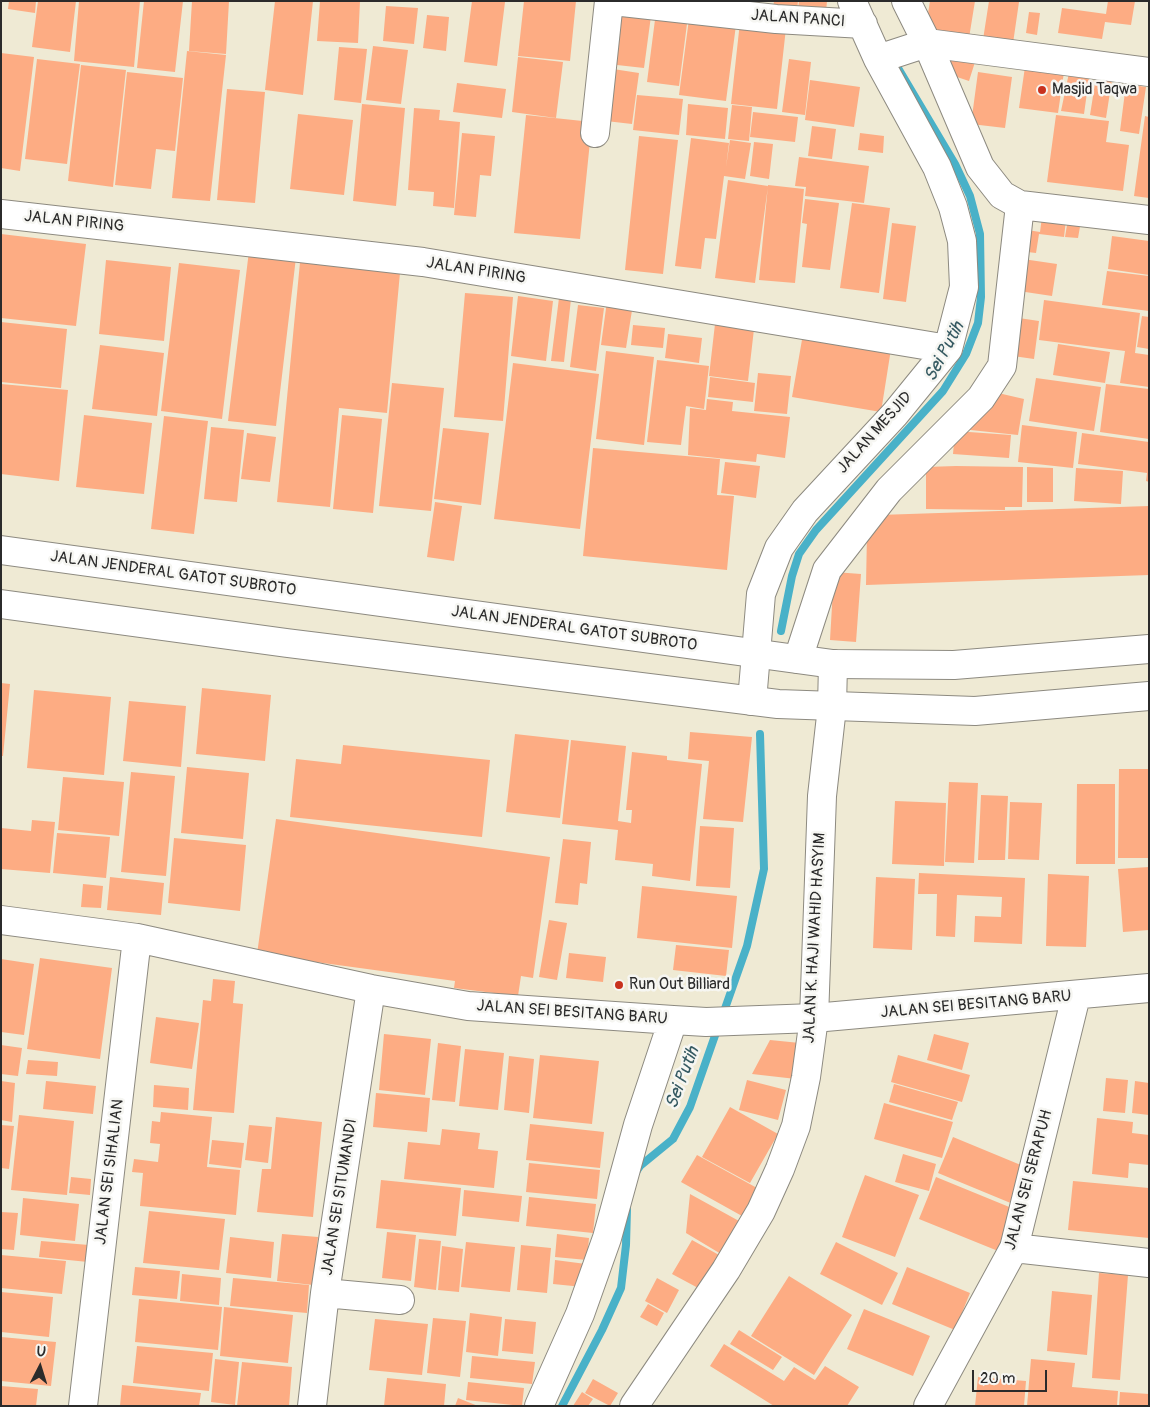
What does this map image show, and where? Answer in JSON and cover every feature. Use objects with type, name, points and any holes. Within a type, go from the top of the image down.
[{"type":"street","name":"JALAN PANCI","points":[[611,1],[776,19],[857,13]]},
{"type":"street","points":[[595,134],[611,1]]},
{"type":"street","points":[[906,1],[927,43],[980,167],[1002,195],[1020,205],[1149,220]]},
{"type":"street","name":"JALAN MESJID","points":[[752,701],[761,594],[779,548],[805,511],[894,414],[948,349],[964,287],[962,241],[953,207],[937,167],[885,56],[857,13]]},
{"type":"street","points":[[885,56],[927,43],[1149,72]]},
{"type":"street","points":[[798,659],[827,570],[889,490],[981,398],[1002,366],[1020,205]]},
{"type":"street","name":"JALAN PIRING","points":[[1,214],[423,262],[948,349]]},
{"type":"street","name":"JALAN JENDERAL GATOT SUBROTO","points":[[1,550],[833,664],[954,664],[1149,649]]},
{"type":"street","points":[[1,604],[287,643],[752,701],[832,707],[975,711],[1149,696]]},
{"type":"street","name":"JALAN K. HAJI WAHID HASYIM","points":[[634,1406],[726,1270],[761,1211],[780,1169],[796,1126],[806,1077],[814,1018],[822,796],[832,707],[833,664]]},
{"type":"street","name":"JALAN SEI BESITANG BARU","points":[[1,920],[137,938],[371,988],[468,1006],[706,1022],[814,1018],[1149,988]]},
{"type":"street","name":"JALAN SEI SIHALIAN","points":[[83,1406],[137,938]]},
{"type":"street","name":"JALAN SEI SITUMANDI","points":[[312,1406],[325,1293],[371,988]]},
{"type":"street","name":"JALAN SEI SERAPUH","points":[[928,1406],[1014,1248],[1076,996]]},
{"type":"street","points":[[538,1406],[580,1314],[607,1238],[638,1125],[673,1020]]},
{"type":"street","points":[[1014,1248],[1149,1263]]},
{"type":"street","points":[[325,1293],[400,1300]]},
{"type":"building","points":[[9,1],[36,1],[35,13],[8,9]]},
{"type":"building","points":[[38,1],[76,1],[70,52],[32,47]]},
{"type":"building","points":[[79,1],[140,1],[134,67],[74,61]]},
{"type":"building","points":[[144,1],[183,1],[175,72],[137,68]]},
{"type":"building","points":[[192,1],[229,1],[226,54],[189,51]]},
{"type":"building","points":[[275,1],[313,1],[303,95],[265,90]]},
{"type":"building","points":[[320,1],[360,1],[358,43],[317,41]]},
{"type":"building","points":[[472,1],[505,2],[497,66],[464,62]]},
{"type":"building","points":[[524,1],[576,1],[570,61],[518,56]]},
{"type":"building","points":[[774,1],[798,1],[797,11],[773,9]]},
{"type":"building","points":[[799,1],[827,1],[826,12],[798,9]]},
{"type":"building","points":[[930,1],[975,1],[969,38],[925,32]]},
{"type":"building","points":[[989,1],[1019,2],[1012,50],[982,46]]},
{"type":"building","points":[[1108,1],[1135,1],[1131,25],[1105,22],[1102,39],[1058,33],[1062,8],[1106,14]]},
{"type":"building","points":[[386,6],[418,8],[414,44],[383,41]]},
{"type":"building","points":[[615,11],[651,16],[644,68],[608,64]]},
{"type":"building","points":[[656,12],[688,16],[679,86],[647,82]]},
{"type":"building","points":[[1029,12],[1040,13],[1037,35],[1026,33]]},
{"type":"building","points":[[427,15],[449,17],[446,51],[423,48]]},
{"type":"building","points":[[689,19],[736,25],[726,101],[679,95]]},
{"type":"building","points":[[740,22],[786,28],[777,109],[731,104]]},
{"type":"building","points":[[373,46],[408,50],[401,104],[366,100]]},
{"type":"building","points":[[339,47],[367,49],[361,103],[334,100]]},
{"type":"building","points":[[187,51],[226,55],[210,201],[172,198]]},
{"type":"building","points":[[1,53],[34,57],[20,171],[1,168]]},
{"type":"building","points":[[945,53],[975,62],[969,81],[939,71]]},
{"type":"building","points":[[518,57],[563,62],[556,118],[512,112]]},
{"type":"building","points":[[37,59],[80,64],[67,164],[25,159]]},
{"type":"building","points":[[789,59],[811,62],[805,115],[782,112]]},
{"type":"building","points":[[81,65],[126,70],[113,187],[68,181]]},
{"type":"building","name":"Masjid Taqwa","points":[[1025,67],[1064,72],[1058,113],[1019,108]]},
{"type":"building","points":[[1070,68],[1090,71],[1084,114],[1061,111]]},
{"type":"building","points":[[613,69],[639,73],[632,124],[606,121]]},
{"type":"building","points":[[1097,71],[1113,73],[1106,118],[1090,115]]},
{"type":"building","points":[[127,72],[183,78],[175,151],[156,149],[151,189],[115,185]]},
{"type":"building","points":[[978,72],[1012,77],[1005,128],[971,124]]},
{"type":"building","points":[[810,80],[860,87],[854,127],[805,120]]},
{"type":"building","points":[[457,83],[506,89],[502,118],[453,112]]},
{"type":"building","points":[[1126,84],[1146,87],[1139,134],[1120,131]]},
{"type":"building","points":[[227,89],[265,92],[255,203],[217,200]]},
{"type":"building","points":[[637,95],[683,99],[679,135],[633,130]]},
{"type":"building","points":[[362,104],[405,108],[396,206],[353,201]]},
{"type":"building","points":[[688,104],[728,108],[725,139],[686,135]]},
{"type":"building","points":[[732,105],[752,107],[749,141],[728,139]]},
{"type":"building","points":[[414,108],[440,110],[439,120],[460,122],[454,208],[433,206],[434,192],[408,190]]},
{"type":"building","points":[[753,112],[798,117],[795,142],[750,137]]},
{"type":"building","points":[[298,114],[353,120],[344,195],[290,189]]},
{"type":"building","points":[[526,115],[592,122],[580,239],[514,233]]},
{"type":"building","points":[[1056,115],[1109,121],[1106,142],[1129,145],[1123,191],[1047,182]]},
{"type":"building","points":[[1145,116],[1149,117],[1149,198],[1134,196]]},
{"type":"building","points":[[812,126],[836,129],[832,159],[808,156]]},
{"type":"building","points":[[462,133],[495,136],[491,176],[480,175],[476,217],[454,215]]},
{"type":"building","points":[[860,133],[884,136],[883,153],[858,150]]},
{"type":"building","points":[[639,136],[678,140],[663,274],[625,270]]},
{"type":"building","points":[[691,138],[729,143],[726,167],[730,140],[751,143],[745,179],[724,176],[716,239],[705,238],[701,269],[675,266]]},
{"type":"building","points":[[754,142],[773,144],[769,179],[750,176]]},
{"type":"building","points":[[799,157],[869,166],[864,203],[805,196],[806,187],[795,186]]},
{"type":"building","points":[[728,180],[768,186],[755,283],[715,278]]},
{"type":"building","points":[[768,185],[804,189],[795,283],[759,280]]},
{"type":"building","points":[[805,199],[839,203],[830,270],[802,267],[807,224],[802,223]]},
{"type":"building","points":[[852,203],[890,208],[879,293],[840,288]]},
{"type":"building","points":[[1042,217],[1066,220],[1064,237],[1039,234],[1036,253],[1019,251],[1021,229],[1040,232]]},
{"type":"building","points":[[1068,219],[1081,221],[1078,238],[1065,237]]},
{"type":"building","points":[[892,223],[916,226],[906,302],[883,299]]},
{"type":"building","points":[[1,234],[86,244],[76,326],[1,318]]},
{"type":"building","points":[[1112,236],[1149,241],[1149,275],[1108,269]]},
{"type":"building","points":[[250,243],[297,249],[276,426],[228,421]]},
{"type":"building","points":[[301,252],[401,262],[387,413],[339,408],[330,507],[277,502]]},
{"type":"building","points":[[1016,258],[1057,264],[1052,296],[1012,290]]},
{"type":"building","points":[[106,260],[171,267],[164,341],[99,334]]},
{"type":"building","points":[[179,263],[240,270],[222,419],[161,411]]},
{"type":"building","points":[[1107,271],[1149,276],[1149,311],[1102,305]]},
{"type":"building","points":[[465,293],[513,297],[503,421],[454,417]]},
{"type":"building","points":[[518,296],[553,301],[546,361],[511,356]]},
{"type":"building","points":[[559,298],[571,299],[564,362],[551,361]]},
{"type":"building","points":[[1044,300],[1140,313],[1135,353],[1149,355],[1149,387],[1120,383],[1125,351],[1039,340]]},
{"type":"building","points":[[607,301],[633,304],[626,348],[601,345]]},
{"type":"building","points":[[578,305],[604,308],[596,371],[570,367]]},
{"type":"building","points":[[1142,316],[1149,317],[1149,349],[1137,347]]},
{"type":"building","points":[[1012,317],[1039,321],[1034,359],[1006,355]]},
{"type":"building","points":[[1,322],[67,329],[61,388],[1,382]]},
{"type":"building","points":[[715,324],[754,329],[748,381],[709,376]]},
{"type":"building","points":[[633,325],[665,328],[663,348],[631,345]]},
{"type":"building","points":[[668,334],[702,338],[699,363],[665,358]]},
{"type":"building","points":[[803,334],[891,349],[881,412],[792,397]]},
{"type":"building","points":[[1058,344],[1110,352],[1105,383],[1053,375]]},
{"type":"building","points":[[100,345],[164,353],[157,416],[92,409]]},
{"type":"building","points":[[606,351],[654,357],[644,445],[596,439]]},
{"type":"building","points":[[657,360],[709,366],[704,409],[686,406],[681,445],[647,442]]},
{"type":"building","points":[[513,363],[599,374],[580,529],[494,519]]},
{"type":"building","points":[[758,373],[791,376],[787,414],[754,411]]},
{"type":"building","points":[[710,377],[755,383],[753,402],[708,397]]},
{"type":"building","points":[[1036,378],[1101,387],[1094,431],[1029,421]]},
{"type":"building","points":[[392,383],[444,388],[431,511],[379,506]]},
{"type":"building","points":[[1,384],[68,390],[59,481],[1,474]]},
{"type":"building","points":[[1106,384],[1149,389],[1149,439],[1100,432]]},
{"type":"building","points":[[998,393],[1024,399],[1018,435],[961,429]]},
{"type":"building","points":[[707,399],[733,402],[732,411],[790,417],[785,458],[757,454],[756,462],[688,455],[690,408],[706,410]]},
{"type":"building","points":[[84,415],[152,423],[144,494],[76,487]]},
{"type":"building","points":[[342,415],[382,419],[373,513],[333,509]]},
{"type":"building","points":[[164,416],[208,421],[194,534],[151,529]]},
{"type":"building","points":[[1022,425],[1077,432],[1073,468],[1018,462]]},
{"type":"building","points":[[211,427],[244,430],[237,502],[204,499]]},
{"type":"building","points":[[443,428],[489,433],[481,505],[434,499]]},
{"type":"building","points":[[955,431],[1011,435],[1009,458],[953,454]]},
{"type":"building","points":[[247,433],[276,437],[270,482],[241,479]]},
{"type":"building","points":[[1082,433],[1149,442],[1149,482],[1146,481],[1147,473],[1078,464]]},
{"type":"building","points":[[593,448],[720,459],[717,495],[734,496],[727,570],[583,556]]},
{"type":"building","points":[[725,462],[760,466],[756,498],[721,493]]},
{"type":"building","points":[[926,467],[1023,467],[1022,507],[1005,507],[1005,510],[926,509]]},
{"type":"building","points":[[1027,467],[1053,468],[1053,502],[1027,502]]},
{"type":"building","points":[[1076,468],[1123,471],[1121,504],[1074,501]]},
{"type":"building","points":[[435,502],[462,506],[454,561],[427,557]]},
{"type":"building","points":[[1149,506],[1149,575],[866,585],[867,533],[879,515]]},
{"type":"building","points":[[834,572],[861,574],[856,642],[830,640]]},
{"type":"building","points":[[1,683],[10,684],[3,756],[1,756]]},
{"type":"building","points":[[202,688],[271,695],[265,761],[196,754]]},
{"type":"building","points":[[34,690],[111,697],[104,775],[27,768]]},
{"type":"building","points":[[129,701],[186,706],[181,767],[123,761]]},
{"type":"building","points":[[690,732],[752,737],[743,822],[703,819],[709,761],[688,759]]},
{"type":"building","points":[[515,734],[569,740],[560,818],[506,812]]},
{"type":"building","points":[[571,740],[626,746],[618,821],[631,823],[632,810],[626,810],[632,752],[667,756],[667,760],[702,764],[690,881],[652,876],[653,864],[615,860],[618,830],[562,824]]},
{"type":"building","points":[[343,745],[490,760],[482,837],[290,817],[296,759],[341,764]]},
{"type":"building","points":[[187,767],[249,773],[243,839],[181,833]]},
{"type":"building","points":[[1119,769],[1149,769],[1149,858],[1118,858]]},
{"type":"building","points":[[131,772],[175,776],[166,876],[121,872]]},
{"type":"building","points":[[63,777],[124,782],[119,836],[58,830]]},
{"type":"building","points":[[949,782],[978,783],[974,863],[945,862]]},
{"type":"building","points":[[1077,784],[1115,784],[1115,864],[1076,864]]},
{"type":"building","points":[[981,795],[1008,796],[1005,860],[978,860]]},
{"type":"building","points":[[895,801],[946,803],[944,866],[892,864]]},
{"type":"building","points":[[1010,802],[1042,803],[1039,860],[1008,859]]},
{"type":"building","points":[[276,819],[550,857],[533,978],[521,976],[518,996],[454,988],[455,981],[257,954]]},
{"type":"building","points":[[32,820],[55,822],[50,873],[1,869],[1,828],[31,831]]},
{"type":"building","points":[[700,826],[734,828],[730,888],[696,886]]},
{"type":"building","points":[[57,833],[110,837],[106,878],[53,873]]},
{"type":"building","points":[[174,838],[246,845],[240,911],[168,903]]},
{"type":"building","points":[[563,839],[591,842],[587,884],[580,883],[578,905],[555,903]]},
{"type":"building","points":[[1149,867],[1149,930],[1123,932],[1118,869]]},
{"type":"building","points":[[919,873],[1025,878],[1022,944],[974,942],[975,916],[1001,917],[1002,897],[957,895],[955,937],[936,936],[937,894],[918,894]]},
{"type":"building","points":[[1048,874],[1089,876],[1086,947],[1046,946]]},
{"type":"building","points":[[110,877],[164,883],[161,915],[107,910]]},
{"type":"building","points":[[876,877],[915,879],[912,950],[873,948]]},
{"type":"building","points":[[83,884],[103,886],[101,908],[81,907]]},
{"type":"building","points":[[642,886],[737,896],[732,948],[637,938]]},
{"type":"building","points":[[549,920],[567,923],[557,980],[539,977]]},
{"type":"building","points":[[676,945],[729,950],[726,976],[673,970]]},
{"type":"building","points":[[569,953],[606,957],[603,982],[566,978]]},
{"type":"building","points":[[40,958],[112,968],[100,1059],[27,1049]]},
{"type":"building","points":[[1,959],[34,964],[24,1035],[1,1032]]},
{"type":"building","points":[[213,979],[235,981],[233,1003],[243,1004],[234,1113],[193,1110],[203,1000],[211,1001]]},
{"type":"building","points":[[156,1017],[199,1023],[192,1069],[150,1063]]},
{"type":"building","points":[[384,1034],[431,1039],[425,1095],[379,1090]]},
{"type":"building","points":[[934,1034],[969,1043],[962,1070],[927,1060]]},
{"type":"building","points":[[770,1040],[800,1043],[796,1079],[752,1074]]},
{"type":"building","points":[[438,1043],[461,1046],[455,1102],[432,1100]]},
{"type":"building","points":[[1,1045],[22,1048],[18,1076],[1,1074]]},
{"type":"building","points":[[465,1049],[504,1053],[498,1110],[459,1106]]},
{"type":"building","points":[[540,1055],[599,1061],[592,1124],[533,1118]]},
{"type":"building","points":[[898,1055],[970,1075],[962,1102],[891,1082]]},
{"type":"building","points":[[509,1056],[534,1059],[529,1113],[504,1110]]},
{"type":"building","points":[[28,1060],[58,1062],[57,1076],[26,1074]]},
{"type":"building","points":[[1106,1078],[1128,1080],[1125,1113],[1103,1111]]},
{"type":"building","points":[[747,1080],[786,1090],[778,1120],[739,1110]]},
{"type":"building","points":[[1,1081],[15,1083],[12,1122],[1,1120]]},
{"type":"building","points":[[46,1081],[96,1086],[93,1114],[43,1109]]},
{"type":"building","points":[[1135,1081],[1149,1083],[1149,1115],[1132,1113]]},
{"type":"building","points":[[894,1084],[958,1102],[952,1120],[889,1102]]},
{"type":"building","points":[[154,1085],[189,1088],[188,1110],[153,1107]]},
{"type":"building","points":[[376,1093],[430,1098],[427,1132],[373,1127]]},
{"type":"building","points":[[884,1103],[953,1122],[942,1158],[874,1139]]},
{"type":"building","points":[[730,1107],[778,1134],[750,1183],[702,1157]]},
{"type":"building","points":[[161,1112],[212,1117],[207,1167],[240,1170],[236,1215],[140,1206],[143,1173],[132,1172],[134,1159],[158,1162],[160,1144],[150,1143],[152,1121],[160,1122]]},
{"type":"building","points":[[19,1115],[74,1121],[67,1195],[11,1190]]},
{"type":"building","points":[[276,1117],[322,1122],[313,1217],[257,1212],[262,1169],[271,1169]]},
{"type":"building","points":[[1097,1118],[1133,1122],[1132,1133],[1149,1135],[1149,1165],[1129,1163],[1128,1178],[1092,1174]]},
{"type":"building","points":[[530,1124],[604,1132],[600,1168],[526,1160]]},
{"type":"building","points":[[1,1125],[14,1126],[9,1169],[1,1168]]},
{"type":"building","points":[[249,1125],[272,1127],[268,1163],[245,1160]]},
{"type":"building","points":[[442,1129],[480,1133],[478,1149],[498,1151],[494,1188],[404,1179],[408,1142],[440,1145]]},
{"type":"building","points":[[953,1137],[1028,1168],[1013,1204],[938,1173]]},
{"type":"building","points":[[212,1140],[244,1143],[241,1168],[209,1164]]},
{"type":"building","points":[[903,1154],[936,1164],[929,1191],[895,1182]]},
{"type":"building","points":[[697,1155],[757,1188],[742,1216],[681,1182]]},
{"type":"building","points":[[529,1163],[600,1170],[597,1199],[526,1192]]},
{"type":"building","points":[[865,1175],[919,1195],[895,1257],[842,1237]]},
{"type":"building","points":[[71,1177],[91,1179],[90,1195],[69,1193]]},
{"type":"building","points":[[936,1177],[1019,1211],[1003,1253],[919,1219]]},
{"type":"building","points":[[381,1180],[461,1188],[456,1236],[376,1228]]},
{"type":"building","points":[[1073,1181],[1149,1188],[1149,1238],[1068,1230]]},
{"type":"building","points":[[464,1190],[522,1196],[519,1222],[462,1216]]},
{"type":"building","points":[[690,1194],[739,1221],[721,1254],[686,1233]]},
{"type":"building","points":[[529,1197],[596,1204],[593,1233],[526,1226]]},
{"type":"building","points":[[23,1198],[79,1204],[75,1241],[20,1235]]},
{"type":"building","points":[[149,1211],[225,1219],[219,1270],[143,1263]]},
{"type":"building","points":[[1,1212],[18,1213],[14,1250],[1,1249]]},
{"type":"building","points":[[387,1232],[416,1235],[411,1281],[382,1278]]},
{"type":"building","points":[[282,1234],[318,1237],[313,1285],[277,1281]]},
{"type":"building","points":[[557,1234],[589,1238],[587,1260],[555,1257]]},
{"type":"building","points":[[230,1237],[274,1242],[271,1278],[226,1273]]},
{"type":"building","points":[[419,1239],[441,1241],[436,1290],[414,1287]]},
{"type":"building","points":[[692,1240],[719,1255],[700,1289],[672,1274]]},
{"type":"building","points":[[41,1241],[89,1245],[88,1262],[39,1257]]},
{"type":"building","points":[[466,1242],[515,1247],[510,1292],[461,1287]]},
{"type":"building","points":[[836,1242],[898,1273],[882,1305],[820,1274]]},
{"type":"building","points":[[521,1245],[551,1248],[547,1293],[517,1290]]},
{"type":"building","points":[[442,1246],[463,1249],[459,1292],[438,1290]]},
{"type":"building","points":[[1,1255],[66,1261],[62,1294],[1,1288]]},
{"type":"building","points":[[555,1260],[586,1264],[583,1287],[553,1284]]},
{"type":"building","points":[[135,1267],[180,1271],[177,1299],[132,1295]]},
{"type":"building","points":[[907,1267],[970,1293],[955,1330],[892,1304]]},
{"type":"building","points":[[1099,1273],[1128,1275],[1120,1380],[1092,1378]]},
{"type":"building","points":[[182,1274],[221,1278],[219,1305],[180,1301]]},
{"type":"building","points":[[789,1276],[852,1315],[814,1375],[751,1336]]},
{"type":"building","points":[[233,1278],[309,1285],[307,1313],[230,1306]]},
{"type":"building","points":[[657,1278],[679,1290],[667,1313],[645,1301]]},
{"type":"building","points":[[1052,1291],[1092,1295],[1087,1355],[1047,1351]]},
{"type":"building","points":[[1,1292],[53,1297],[49,1337],[1,1332]]},
{"type":"building","points":[[139,1299],[222,1307],[218,1350],[135,1342]]},
{"type":"building","points":[[648,1304],[664,1313],[657,1326],[640,1317]]},
{"type":"building","points":[[224,1307],[293,1315],[288,1363],[220,1356]]},
{"type":"building","points":[[864,1309],[930,1336],[913,1376],[847,1349]]},
{"type":"building","points":[[470,1313],[502,1317],[498,1356],[466,1352]]},
{"type":"building","points":[[433,1318],[466,1321],[460,1377],[427,1373]]},
{"type":"building","points":[[375,1319],[428,1324],[422,1375],[369,1370]]},
{"type":"building","points":[[505,1319],[536,1322],[533,1354],[502,1351]]},
{"type":"building","points":[[739,1330],[782,1357],[773,1370],[730,1344]]},
{"type":"building","points":[[1,1337],[56,1342],[51,1386],[1,1381]]},
{"type":"building","points":[[724,1344],[784,1381],[794,1367],[815,1380],[825,1366],[859,1387],[847,1406],[774,1406],[710,1366]]},
{"type":"building","points":[[137,1346],[213,1353],[209,1391],[133,1383]]},
{"type":"building","points":[[472,1356],[535,1362],[532,1384],[470,1378]]},
{"type":"building","points":[[215,1359],[239,1362],[235,1405],[211,1402]]},
{"type":"building","points":[[1031,1359],[1075,1363],[1072,1387],[1118,1391],[1117,1406],[1027,1406]]},
{"type":"building","points":[[242,1362],[292,1367],[289,1406],[237,1406]]},
{"type":"building","points":[[978,1377],[1026,1381],[1024,1406],[975,1406]]},
{"type":"building","points":[[387,1378],[446,1384],[444,1406],[384,1406]]},
{"type":"building","points":[[593,1379],[618,1393],[610,1406],[585,1393]]},
{"type":"building","points":[[468,1382],[524,1388],[522,1406],[466,1400]]},
{"type":"building","points":[[122,1385],[201,1393],[199,1406],[120,1406]]},
{"type":"building","points":[[1,1386],[38,1389],[36,1406],[1,1406]]},
{"type":"building","points":[[582,1392],[593,1399],[588,1406],[573,1406]]},
{"type":"building","points":[[1120,1392],[1149,1394],[1149,1406],[1119,1406]]},
{"type":"building","points":[[458,1398],[478,1406],[455,1406]]},
{"type":"waterway","name":"Sei Putih","points":[[781,631],[792,576],[799,554],[816,530],[943,391],[966,354],[978,323],[981,297],[980,234],[970,196],[955,164],[895,63]]},
{"type":"waterway","name":"Sei Putih","points":[[722,1017],[747,946],[764,869],[760,734]]},
{"type":"waterway","name":"Sei Putih","points":[[636,1172],[640,1166],[673,1139],[690,1107],[718,1027]]},
{"type":"waterway","name":"Sei Putih","points":[[562,1406],[602,1330],[621,1288],[626,1245],[627,1209]]},
{"type":"place","name":"Masjid Taqwa","points":[[1042,90]]},
{"type":"place","name":"Run Out Billiard","points":[[619,985]]}]
